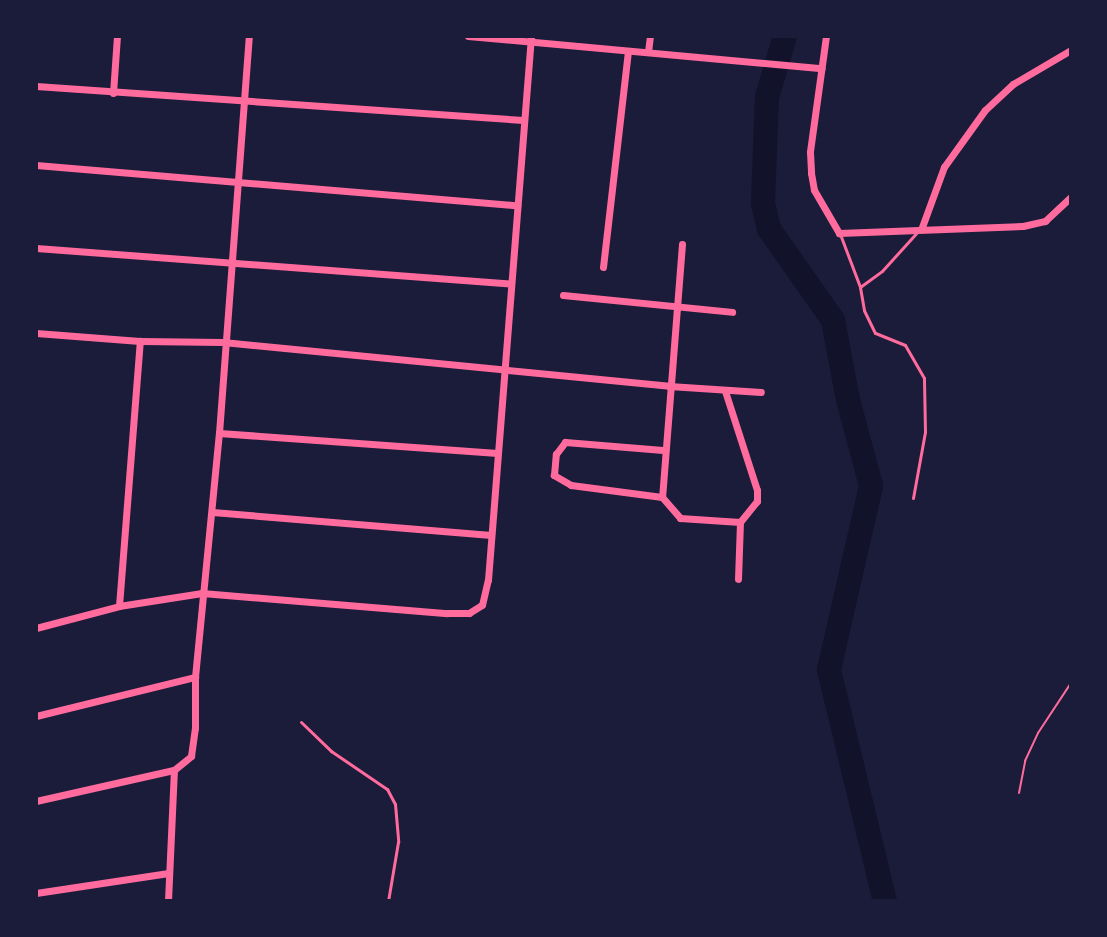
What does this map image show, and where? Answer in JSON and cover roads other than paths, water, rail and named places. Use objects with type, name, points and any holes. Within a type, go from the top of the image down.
[{"type":"street","points":[[113,93],[117,36]]},
{"type":"street","points":[[36,801],[174,770],[191,756],[249,36]]},
{"type":"street","points":[[468,36],[530,39],[628,52],[752,59],[822,68]]},
{"type":"street","points":[[648,52],[650,36]]},
{"type":"street","points":[[826,36],[810,152],[811,173],[814,190],[839,233],[922,227],[1023,226],[1045,221],[1071,197]]},
{"type":"street","points":[[36,628],[119,606],[202,593],[447,613],[469,613],[482,605],[488,580],[530,39]]},
{"type":"street","points":[[922,227],[944,167],[985,110],[1013,84],[1071,50]]},
{"type":"street","points":[[603,267],[628,52]]},
{"type":"street","points":[[36,86],[523,120]]},
{"type":"street","points":[[36,165],[517,205]]},
{"type":"street","points":[[682,244],[663,450],[662,497],[675,514],[691,519],[740,522]]},
{"type":"street","points":[[36,248],[510,284]]},
{"type":"street","points":[[563,295],[732,312]]},
{"type":"street","points":[[36,333],[140,341],[223,342],[505,367],[669,386],[761,392]]},
{"type":"street","points":[[119,606],[140,341]]},
{"type":"street","points":[[725,391],[757,490],[757,501],[740,522],[738,579]]},
{"type":"street","points":[[219,433],[497,453]]},
{"type":"street","points":[[662,497],[565,484],[554,475],[556,454],[565,442],[663,450]]},
{"type":"street","points":[[212,512],[491,535]]},
{"type":"street","points":[[36,716],[195,677]]},
{"type":"street","points":[[168,901],[174,770]]},
{"type":"street","points":[[36,893],[168,873]]},
{"type":"lane","points":[[860,287],[882,271],[922,227]]},
{"type":"lane","points":[[839,233],[860,287],[864,310],[875,333],[887,341],[905,345],[924,378],[925,432],[913,498]]},
{"type":"lane","points":[[301,722],[331,751],[387,789],[395,804],[398,842],[388,901]]},
{"type":"waterway","points":[[785,36],[767,97],[763,203],[769,229],[833,320],[848,400],[871,486],[829,670],[885,901]]}]
